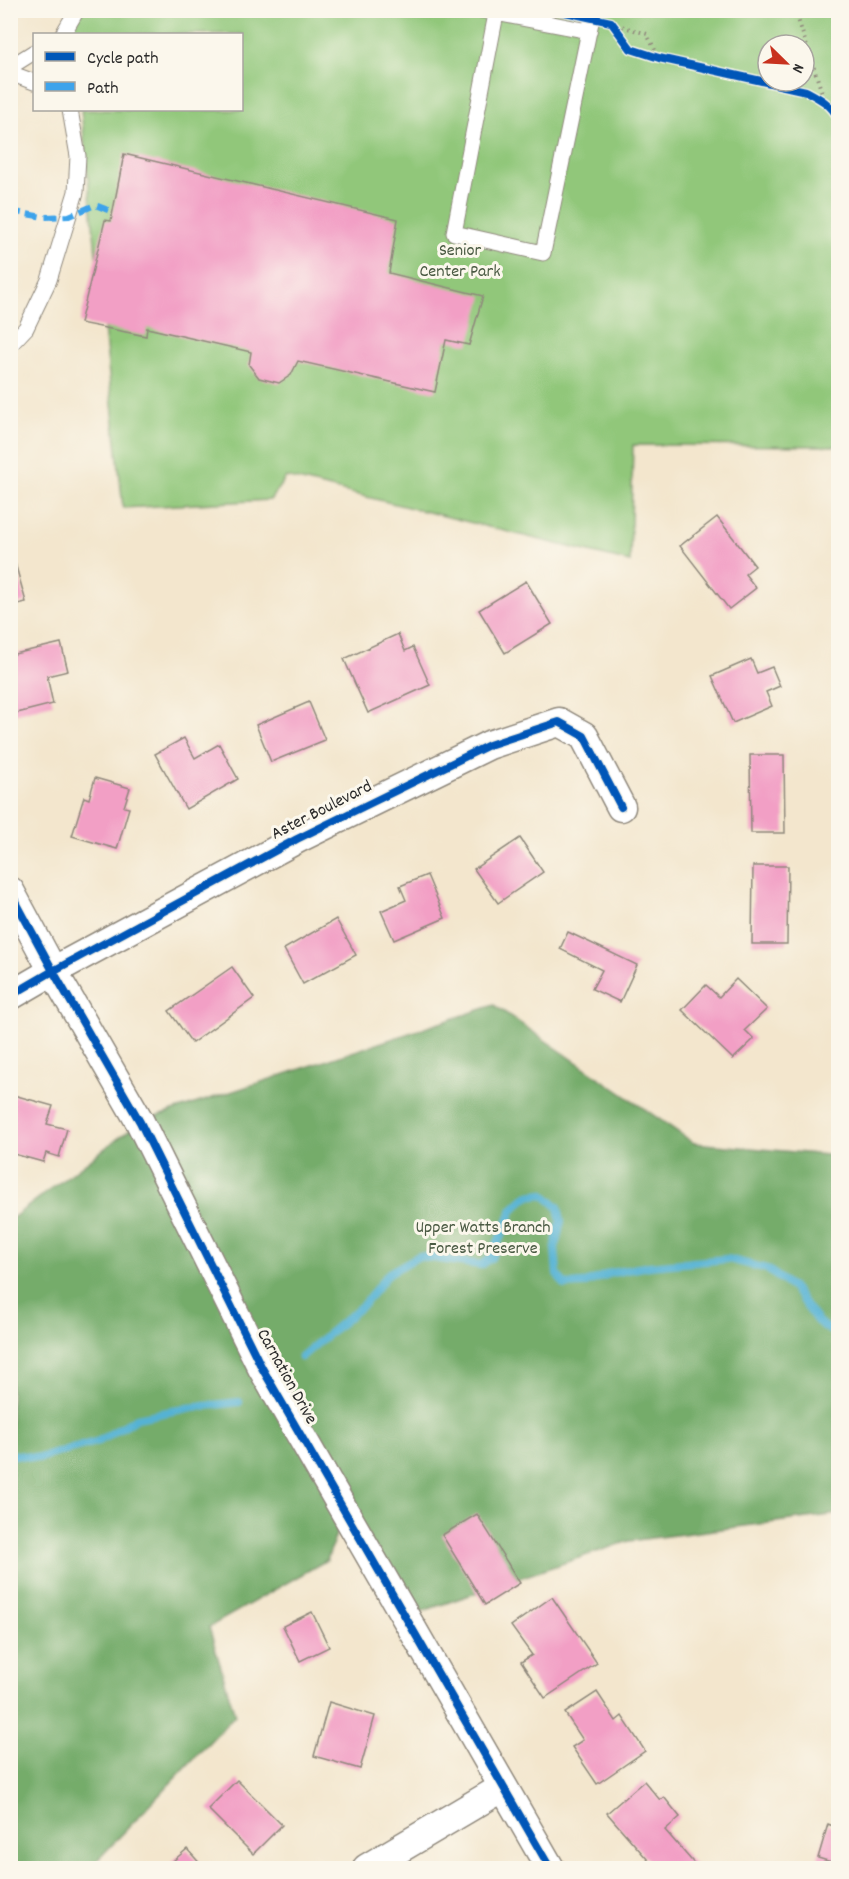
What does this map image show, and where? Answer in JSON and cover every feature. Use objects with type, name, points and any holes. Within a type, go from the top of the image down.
[{"type":"street","name":"Aster Boulevard","points":[[10,996],[297,839],[489,745],[559,722],[584,736],[621,807]]},
{"type":"street","name":"Carnation Drive","points":[[10,891],[140,1122],[262,1368],[550,1869]]},
{"type":"street","points":[[367,1869],[502,1788]]},
{"type":"lane","points":[[64,33],[77,10]]},
{"type":"lane","points":[[480,10],[592,20],[543,253],[453,233],[497,12]]},
{"type":"lane","points":[[10,67],[33,53]]},
{"type":"lane","points":[[10,73],[33,82]]},
{"type":"lane","points":[[10,345],[26,328],[49,280],[76,192],[78,156],[69,111]]},
{"type":"path","points":[[795,10],[827,104]]},
{"type":"path","points":[[592,20],[610,22],[647,34],[659,58]]},
{"type":"path","points":[[610,22],[617,31]]},
{"type":"path","points":[[650,55],[670,61]]},
{"type":"path","points":[[815,96],[827,104]]},
{"type":"green space","name":"Senior Center Park","points":[[69,11],[838,11],[838,446],[633,445],[630,562],[286,477],[270,500],[123,508],[81,111],[243,111],[243,33],[72,33]]},
{"type":"green space","name":"Upper Watts Branch Forest Preserve","points":[[494,1005],[694,1143],[838,1156],[838,1514],[629,1541],[405,1617],[344,1512],[327,1560],[209,1627],[235,1715],[90,1868],[11,1868],[11,1219],[140,1122]]},
{"type":"building","points":[[124,154],[398,219],[389,273],[483,296],[469,345],[446,340],[435,392],[298,361],[291,375],[279,383],[259,378],[249,365],[251,352],[147,328],[146,336],[80,323],[105,220],[111,221]]},
{"type":"building","points":[[717,517],[755,566],[745,574],[756,588],[729,609],[680,546]]},
{"type":"building","points":[[10,545],[26,602],[10,606]]},
{"type":"building","points":[[526,581],[552,624],[505,653],[479,610]]},
{"type":"building","points":[[398,634],[405,651],[413,647],[430,685],[368,713],[344,659]]},
{"type":"building","points":[[61,643],[68,671],[47,676],[53,704],[13,714],[10,704],[10,655]]},
{"type":"building","points":[[751,659],[757,673],[772,667],[780,686],[766,692],[772,706],[733,723],[712,676]]},
{"type":"building","points":[[309,702],[325,740],[271,762],[256,725]]},
{"type":"building","points":[[184,738],[195,758],[219,744],[238,779],[186,809],[155,754]]},
{"type":"building","points":[[750,755],[784,755],[785,833],[751,833]]},
{"type":"building","points":[[95,778],[130,788],[124,807],[129,808],[117,849],[72,836],[84,797],[89,799]]},
{"type":"building","points":[[520,838],[543,872],[498,903],[474,869]]},
{"type":"building","points":[[753,866],[788,866],[787,944],[752,944]]},
{"type":"building","points":[[427,875],[445,918],[394,940],[381,911],[406,900],[400,886]]},
{"type":"building","points":[[336,919],[356,955],[303,984],[284,949]]},
{"type":"building","points":[[568,932],[637,965],[620,1002],[592,989],[602,970],[560,949]]},
{"type":"building","points":[[232,967],[254,998],[192,1043],[169,1011]]},
{"type":"building","points":[[736,979],[767,1009],[745,1030],[754,1039],[733,1059],[682,1010],[706,985],[719,997]]},
{"type":"building","points":[[10,1094],[53,1106],[47,1124],[67,1129],[59,1157],[46,1153],[43,1162],[10,1153]]},
{"type":"building","points":[[477,1514],[520,1583],[485,1605],[442,1535]]},
{"type":"building","points":[[552,1597],[597,1663],[545,1698],[521,1662],[532,1655],[511,1626]]},
{"type":"building","points":[[312,1612],[329,1647],[300,1661],[283,1626]]},
{"type":"building","points":[[597,1692],[616,1721],[622,1716],[645,1751],[597,1784],[572,1747],[583,1740],[565,1713]]},
{"type":"building","points":[[329,1702],[375,1716],[360,1769],[314,1756]]},
{"type":"building","points":[[237,1780],[282,1825],[253,1854],[208,1809]]},
{"type":"building","points":[[644,1781],[660,1800],[664,1797],[680,1817],[665,1830],[698,1868],[655,1868],[607,1813]]},
{"type":"building","points":[[828,1824],[838,1828],[838,1864],[818,1858]]},
{"type":"building","points":[[187,1849],[204,1868],[165,1868]]},
{"type":"waterway","points":[[301,1357],[364,1304],[389,1273],[419,1256],[481,1265],[491,1258],[513,1209],[527,1196],[543,1194],[558,1207],[561,1221],[555,1248],[557,1274],[565,1285],[583,1284],[611,1273],[649,1266],[728,1259],[767,1269],[794,1289],[817,1321],[838,1336]]},
{"type":"waterway","points":[[10,1454],[39,1458],[99,1441],[137,1418],[188,1408],[239,1402]]},
{"type":"marked path","points":[[10,211],[43,217],[69,216],[95,205],[113,212]]},
{"type":"cycle path","points":[[556,10],[611,22],[631,49],[659,58],[806,91],[828,105],[838,118]]},
{"type":"cycle path","points":[[10,996],[297,839],[489,745],[559,722],[584,736],[621,807]]},
{"type":"cycle path","points":[[10,891],[140,1122],[262,1368],[550,1868]]}]
